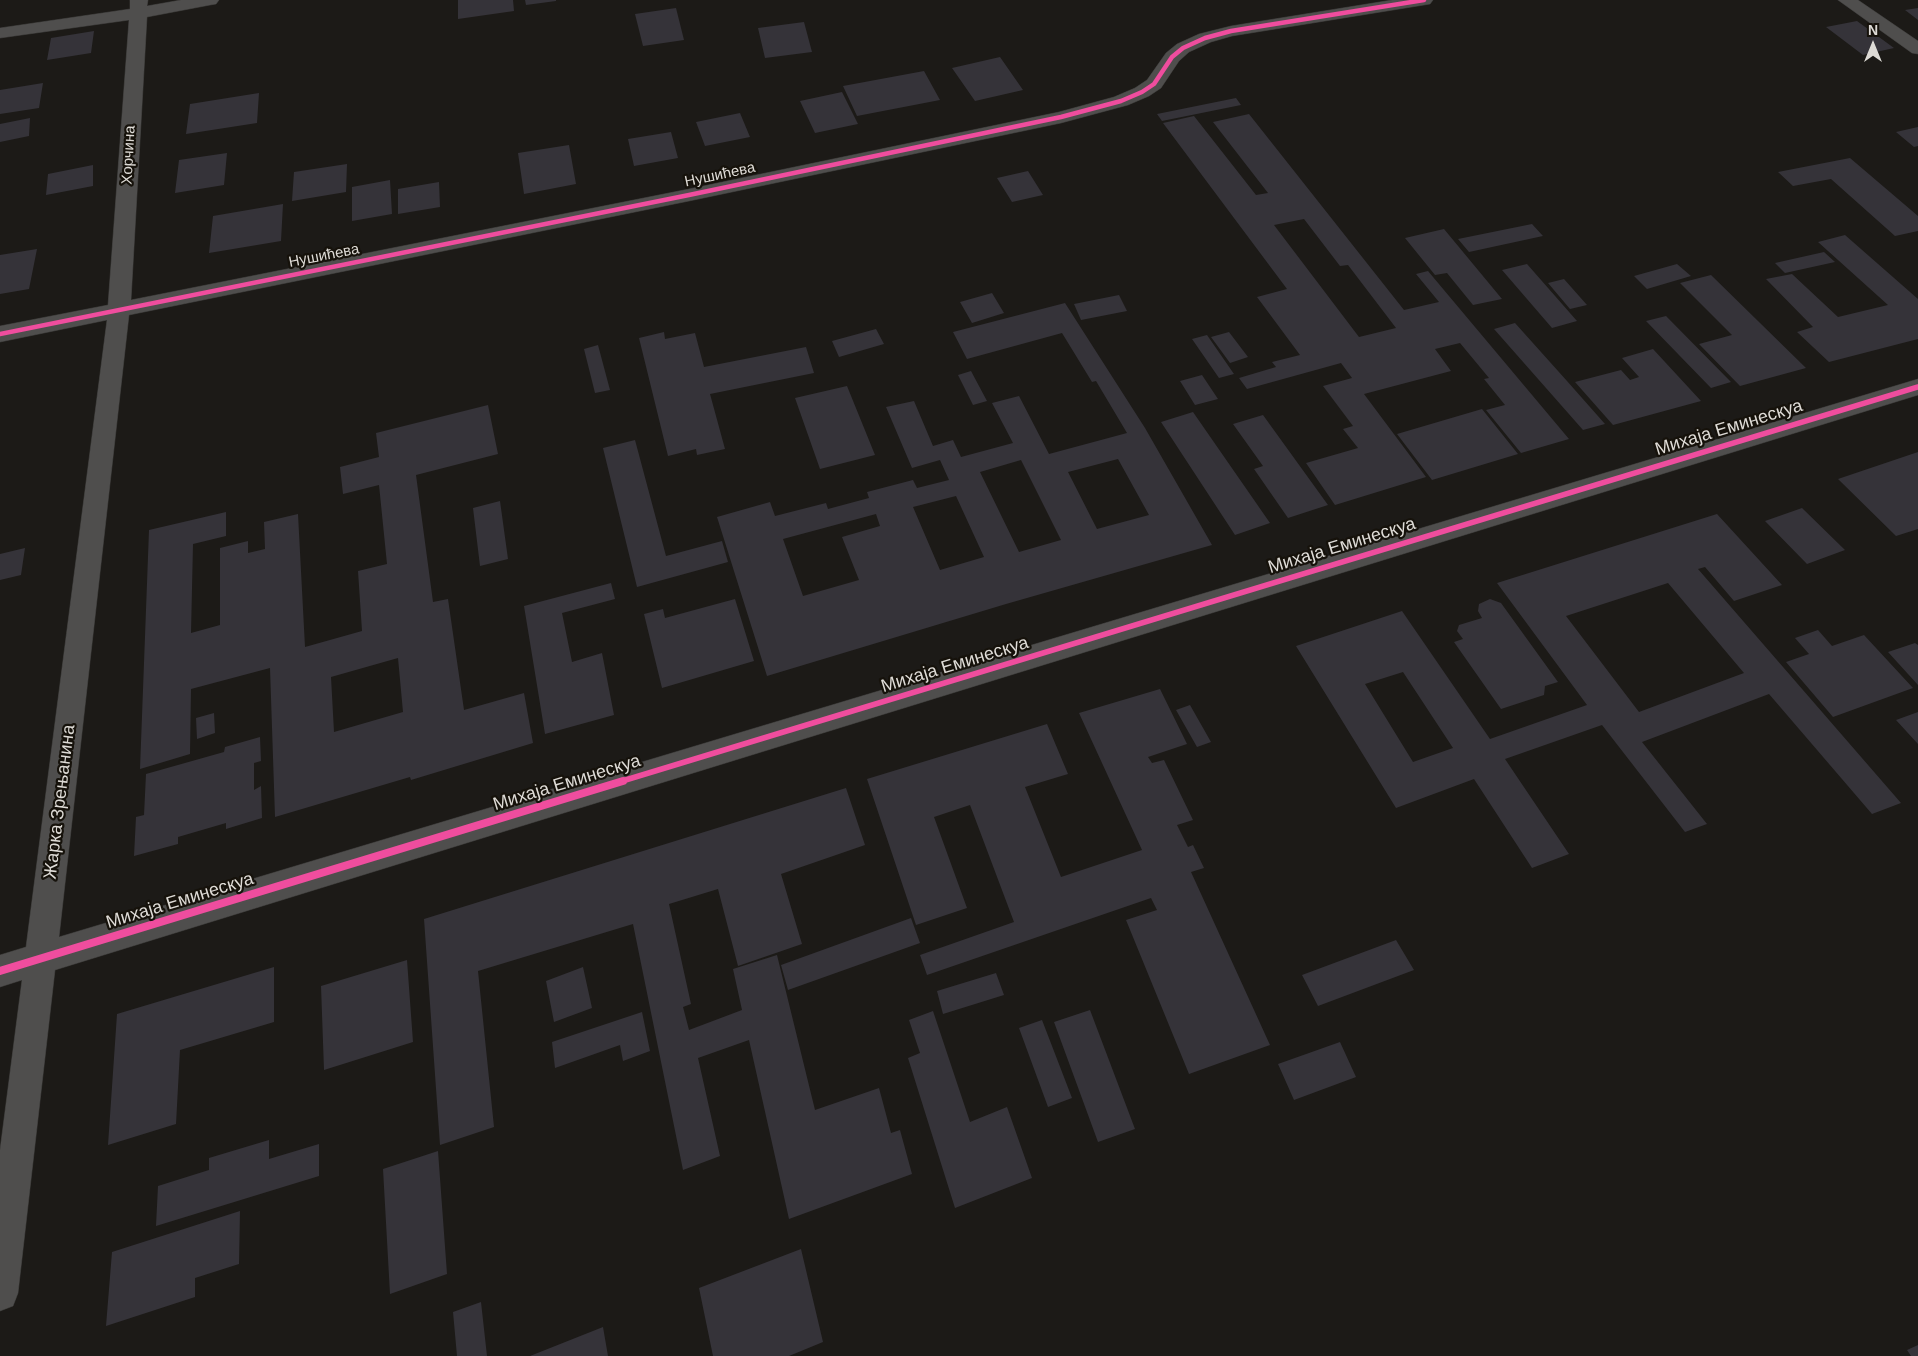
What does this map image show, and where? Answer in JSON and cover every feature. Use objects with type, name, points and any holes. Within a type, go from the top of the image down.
[{"type":"street","points":[[0,32],[138,6],[210,0]]},
{"type":"street","name":"Нушићева","points":[[0,334],[699,193],[1061,117],[1121,101],[1142,92],[1154,84],[1172,58],[1183,48],[1205,38],[1231,31],[1424,0]]},
{"type":"street","points":[[1847,0],[1918,49]]},
{"type":"street","name":"Хорчина","points":[[119,310],[138,6]]},
{"type":"street","name":"Жарка Зрењанина","points":[[0,1293],[119,310]]},
{"type":"street","name":"Михаја Еминескуа","points":[[0,971],[1918,387]]},
{"type":"building","points":[[458,0],[513,0],[514,11],[458,19]]},
{"type":"building","points":[[525,0],[556,0],[556,1],[526,5]]},
{"type":"building","points":[[676,8],[684,40],[643,46],[635,14]]},
{"type":"building","points":[[1918,8],[1918,20],[1905,10]]},
{"type":"building","points":[[1857,21],[1894,48],[1863,55],[1826,27]]},
{"type":"building","points":[[804,22],[812,52],[765,58],[758,28]]},
{"type":"building","points":[[94,31],[91,53],[47,60],[51,38]]},
{"type":"building","points":[[1000,57],[1023,90],[975,101],[952,68]]},
{"type":"building","points":[[924,71],[940,100],[857,116],[843,86]]},
{"type":"building","points":[[43,83],[39,108],[0,114],[0,90]]},
{"type":"building","points":[[842,92],[858,124],[815,133],[800,101]]},
{"type":"building","points":[[259,93],[257,123],[186,134],[190,104]]},
{"type":"building","points":[[1236,98],[1241,105],[1162,121],[1157,114]]},
{"type":"building","points":[[740,113],[750,137],[705,146],[696,122]]},
{"type":"building","points":[[1249,114],[1404,310],[1439,302],[1416,274],[1428,271],[1569,439],[1521,453],[1486,410],[1505,405],[1484,379],[1489,378],[1460,343],[1435,349],[1451,371],[1364,394],[1426,477],[1335,505],[1306,463],[1358,448],[1343,429],[1353,426],[1323,386],[1352,378],[1341,363],[1247,389],[1239,378],[1276,367],[1272,362],[1300,355],[1257,297],[1287,289],[1163,123],[1194,116],[1256,195],[1268,193],[1213,122]],"holes":[[[1304,219],[1340,266],[1348,265],[1396,328],[1359,337],[1274,225]]]},
{"type":"building","points":[[30,118],[29,136],[0,142],[0,124]]},
{"type":"building","points":[[1918,127],[1918,146],[1914,147],[1896,132]]},
{"type":"building","points":[[671,132],[678,158],[634,166],[628,139]]},
{"type":"building","points":[[569,145],[576,184],[524,194],[518,153]]},
{"type":"building","points":[[227,153],[224,185],[175,193],[179,160]]},
{"type":"building","points":[[1850,158],[1918,216],[1918,231],[1895,236],[1831,179],[1793,186],[1778,172]]},
{"type":"building","points":[[347,164],[346,192],[292,201],[294,172]]},
{"type":"building","points":[[93,165],[93,186],[46,195],[48,174]]},
{"type":"building","points":[[1028,171],[1043,195],[1012,202],[997,178]]},
{"type":"building","points":[[390,180],[392,214],[352,221],[352,187]]},
{"type":"building","points":[[439,182],[440,207],[398,214],[398,189]]},
{"type":"building","points":[[283,204],[281,241],[209,253],[213,216]]},
{"type":"building","points":[[1532,224],[1543,236],[1469,252],[1458,239]]},
{"type":"building","points":[[1444,229],[1502,299],[1473,305],[1447,273],[1435,275],[1405,238]]},
{"type":"building","points":[[1845,235],[1918,299],[1918,339],[1829,362],[1797,332],[1813,327],[1766,279],[1792,274],[1838,317],[1888,305],[1818,242]]},
{"type":"building","points":[[37,249],[29,289],[0,294],[0,255]]},
{"type":"building","points":[[1824,252],[1835,262],[1785,273],[1775,263]]},
{"type":"building","points":[[1527,264],[1577,321],[1552,328],[1502,270]]},
{"type":"building","points":[[1677,264],[1691,276],[1647,289],[1634,276]]},
{"type":"building","points":[[1711,275],[1806,368],[1740,386],[1699,344],[1732,335],[1680,283]]},
{"type":"building","points":[[1564,279],[1587,305],[1570,309],[1548,283]]},
{"type":"building","points":[[992,293],[1004,313],[972,323],[960,302]]},
{"type":"building","points":[[1119,295],[1127,311],[1081,320],[1074,304]]},
{"type":"building","points":[[1065,303],[1145,428],[1212,545],[1006,604],[767,676],[717,517],[770,502],[775,516],[826,503],[828,509],[869,498],[867,492],[913,480],[917,488],[949,480],[940,460],[912,468],[886,407],[914,401],[933,446],[953,440],[961,457],[1013,443],[992,403],[1019,396],[1049,454],[1127,433],[1096,381],[1092,382],[1062,333],[967,359],[953,332]],"holes":[[[1118,459],[1149,515],[1097,529],[1068,472]],[[1021,460],[1061,540],[1019,552],[980,472]],[[956,496],[984,557],[940,570],[913,507]],[[876,514],[880,526],[842,537],[859,580],[803,596],[783,539]]]},
{"type":"building","points":[[1666,316],[1731,382],[1711,388],[1646,321]]},
{"type":"building","points":[[1515,323],[1605,424],[1583,430],[1494,329]]},
{"type":"building","points":[[876,329],[884,344],[839,357],[832,341]]},
{"type":"building","points":[[664,332],[665,339],[695,333],[704,367],[806,347],[814,373],[710,394],[725,449],[697,455],[696,449],[668,456],[639,338]]},
{"type":"building","points":[[1229,332],[1248,357],[1230,363],[1211,337]]},
{"type":"building","points":[[1207,335],[1234,374],[1219,378],[1192,339]]},
{"type":"building","points":[[598,345],[610,390],[595,393],[584,349]]},
{"type":"building","points":[[1653,349],[1701,401],[1613,425],[1575,382],[1621,370],[1630,380],[1639,377],[1622,358]]},
{"type":"building","points":[[971,371],[987,401],[973,405],[958,375]]},
{"type":"building","points":[[1202,375],[1218,399],[1195,405],[1180,381]]},
{"type":"building","points":[[847,386],[875,455],[820,469],[795,398]]},
{"type":"building","points":[[488,405],[498,454],[416,475],[433,602],[448,599],[464,710],[524,693],[533,743],[411,780],[410,777],[275,817],[270,668],[191,689],[190,754],[140,769],[149,530],[226,512],[226,536],[193,544],[191,633],[220,625],[220,548],[248,541],[248,553],[265,549],[264,522],[298,514],[305,647],[362,631],[358,571],[387,564],[379,485],[343,494],[340,467],[379,457],[376,433]],"holes":[[[398,658],[403,712],[334,732],[331,677]]]},
{"type":"building","points":[[1482,409],[1518,454],[1432,480],[1397,434]]},
{"type":"building","points":[[1193,412],[1270,523],[1235,535],[1161,422]]},
{"type":"building","points":[[1263,415],[1328,505],[1288,518],[1254,469],[1263,466],[1233,424]]},
{"type":"building","points":[[635,440],[666,556],[722,541],[728,562],[637,587],[603,448]]},
{"type":"building","points":[[1918,452],[1918,529],[1896,536],[1838,479]]},
{"type":"building","points":[[500,501],[508,559],[480,566],[473,508]]},
{"type":"building","points":[[1802,508],[1845,550],[1807,564],[1765,521]]},
{"type":"building","points":[[1717,514],[1782,585],[1734,601],[1705,567],[1698,569],[1901,803],[1872,814],[1769,694],[1642,742],[1707,824],[1685,832],[1602,725],[1505,759],[1569,854],[1532,868],[1474,779],[1396,808],[1296,646],[1402,611],[1490,739],[1587,705],[1497,583]],"holes":[[[1668,583],[1744,673],[1639,712],[1566,616]],[[1403,672],[1453,748],[1413,762],[1365,684]]]},
{"type":"building","points":[[25,548],[21,575],[0,580],[0,554]]},
{"type":"building","points":[[611,583],[615,599],[562,613],[572,662],[602,653],[614,715],[545,734],[524,606]]},
{"type":"building","points":[[735,599],[754,661],[662,688],[644,614],[663,609],[665,618]]},
{"type":"building","points":[[1490,599],[1501,603],[1558,682],[1545,686],[1544,695],[1501,709],[1454,642],[1463,639],[1457,631],[1459,625],[1482,618],[1478,611],[1479,604]]},
{"type":"building","points":[[1818,630],[1832,646],[1864,635],[1913,688],[1833,717],[1786,662],[1809,654],[1795,638]]},
{"type":"building","points":[[1915,643],[1918,645],[1918,685],[1888,652]]},
{"type":"building","points":[[1160,689],[1187,744],[1148,757],[1152,763],[1164,760],[1193,820],[1177,825],[1188,847],[1193,845],[1204,868],[1191,872],[1270,1045],[1189,1074],[1126,920],[1157,910],[1151,898],[927,975],[920,955],[1014,922],[970,805],[934,817],[967,908],[916,925],[867,779],[1047,724],[1068,774],[1025,787],[1061,877],[1142,850],[1079,713]]},
{"type":"building","points":[[1190,705],[1211,742],[1197,747],[1176,710]]},
{"type":"building","points":[[1918,712],[1918,744],[1896,720]]},
{"type":"building","points":[[214,713],[215,733],[197,739],[196,718]]},
{"type":"building","points":[[260,737],[261,761],[254,763],[254,790],[261,786],[262,818],[226,829],[226,823],[178,837],[178,844],[134,856],[136,817],[144,815],[146,774],[224,752],[225,747]]},
{"type":"building","points":[[846,788],[865,845],[781,874],[802,944],[738,966],[718,889],[669,904],[691,1004],[683,1007],[689,1030],[742,1010],[733,969],[777,955],[815,1110],[879,1088],[891,1133],[900,1130],[912,1174],[789,1219],[749,1040],[698,1058],[720,1156],[683,1170],[633,924],[478,971],[494,1127],[440,1145],[424,919]]},
{"type":"building","points":[[911,918],[920,943],[788,990],[781,965]]},
{"type":"building","points":[[1396,940],[1414,970],[1318,1006],[1302,975]]},
{"type":"building","points":[[407,960],[413,1042],[324,1070],[321,986]]},
{"type":"building","points":[[274,967],[274,1022],[180,1050],[176,1124],[108,1145],[117,1014]]},
{"type":"building","points":[[583,967],[592,1008],[554,1022],[546,981]]},
{"type":"building","points":[[996,973],[1004,995],[943,1014],[937,991]]},
{"type":"building","points":[[1090,1010],[1135,1129],[1098,1142],[1054,1022]]},
{"type":"building","points":[[933,1011],[970,1122],[1007,1107],[1032,1178],[955,1208],[908,1058],[920,1053],[909,1020]]},
{"type":"building","points":[[642,1012],[650,1051],[623,1061],[620,1045],[555,1068],[552,1042]]},
{"type":"building","points":[[1042,1020],[1072,1098],[1048,1107],[1019,1028]]},
{"type":"building","points":[[1340,1042],[1356,1077],[1294,1100],[1278,1064]]},
{"type":"building","points":[[269,1140],[269,1159],[319,1144],[319,1176],[156,1226],[158,1186],[209,1170],[209,1158]]},
{"type":"building","points":[[438,1151],[447,1274],[390,1294],[383,1169]]},
{"type":"building","points":[[240,1211],[239,1264],[195,1278],[195,1297],[106,1326],[112,1252]]},
{"type":"building","points":[[801,1249],[823,1342],[789,1356],[713,1356],[699,1288]]},
{"type":"building","points":[[481,1302],[487,1356],[457,1356],[453,1312]]},
{"type":"building","points":[[603,1327],[608,1356],[530,1356]]},
{"type":"building","points":[[1918,1345],[1918,1356],[1911,1356],[1907,1350]]},
{"type":"cycle path","points":[[0,334],[689,195],[1061,117],[1121,101],[1142,92],[1154,84],[1172,57],[1183,48],[1205,38],[1231,31],[1424,0]]},
{"type":"cycle path","points":[[0,971],[1918,387]]}]
